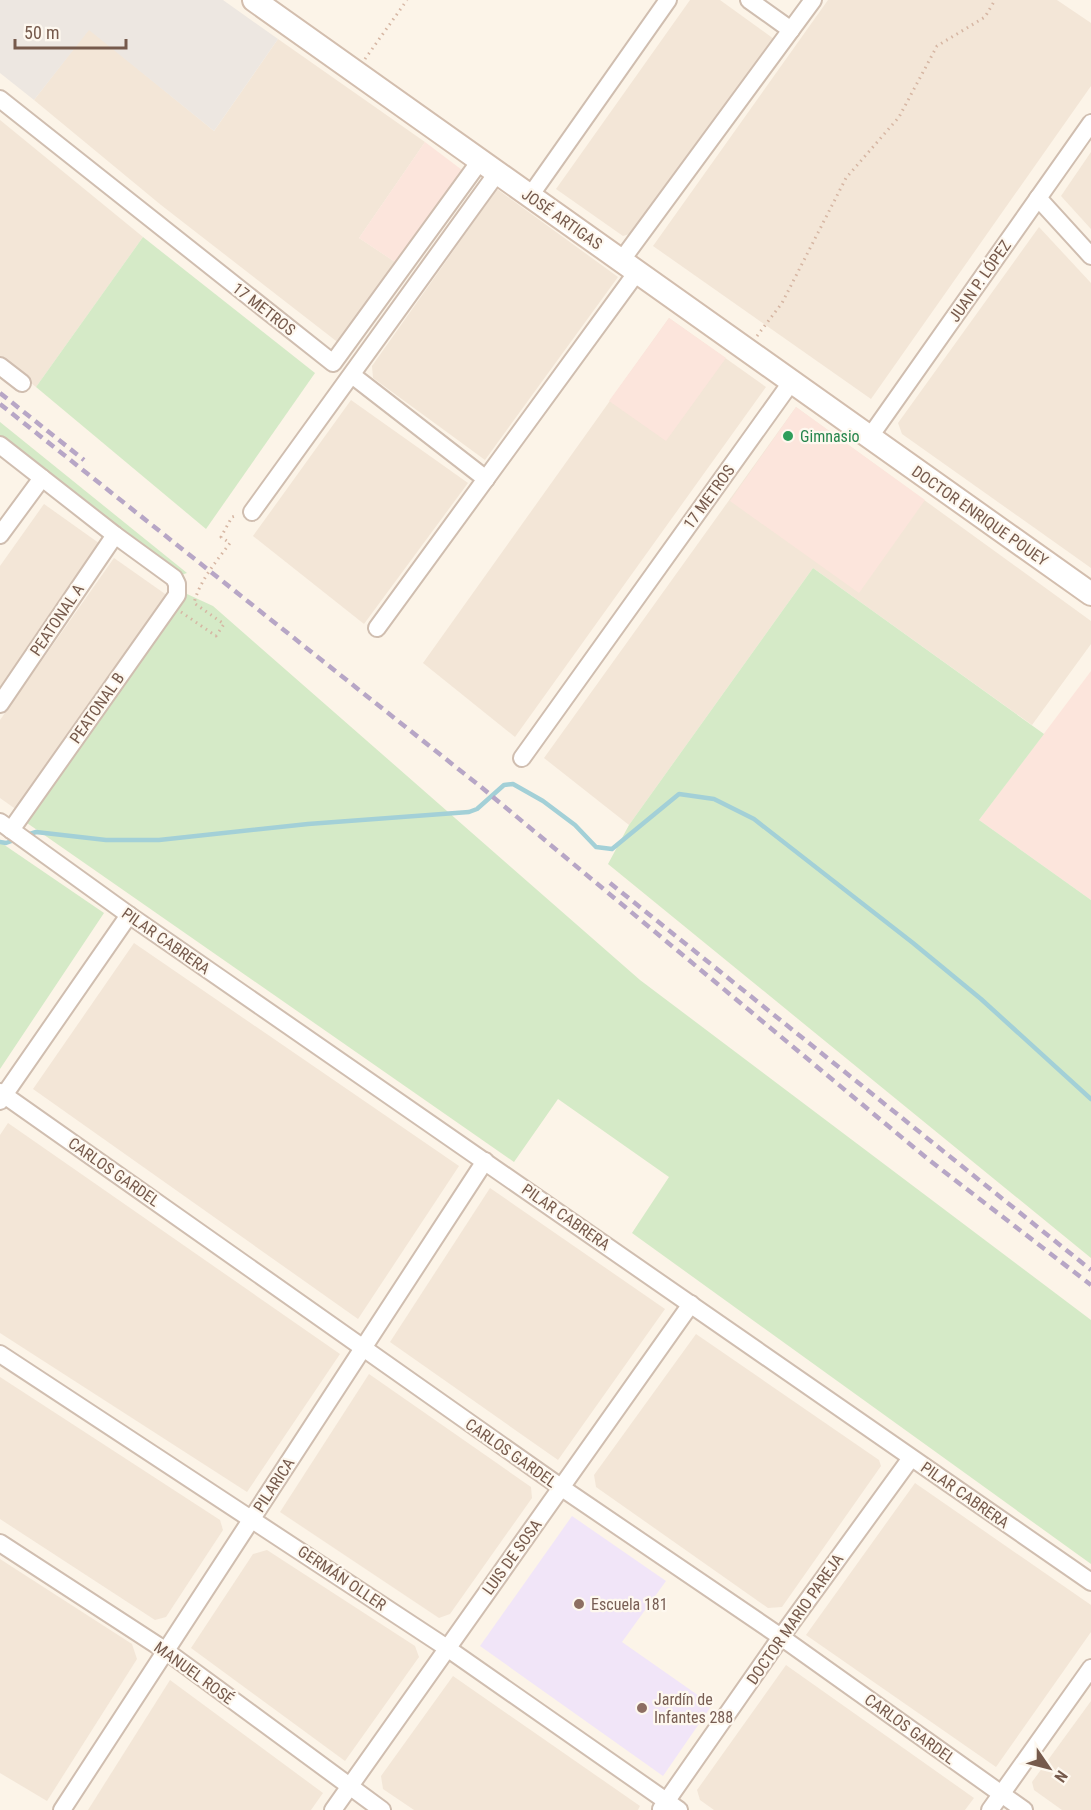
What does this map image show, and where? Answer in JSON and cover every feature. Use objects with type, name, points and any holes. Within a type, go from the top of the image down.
[{"type":"street","name":"JOSÉ ARTIGAS","points":[[254,0],[869,438]]},
{"type":"street","points":[[530,196],[668,0]]},
{"type":"street","points":[[749,0],[791,30]]},
{"type":"street","points":[[377,628],[486,479],[813,0]]},
{"type":"street","name":"17 METROS","points":[[0,99],[333,363],[488,167]]},
{"type":"street","name":"JUAN P. LÓPEZ","points":[[869,438],[1091,123]]},
{"type":"street","points":[[252,512],[352,375],[488,167]]},
{"type":"street","points":[[1038,198],[1091,256]]},
{"type":"street","points":[[0,366],[22,383]]},
{"type":"street","points":[[352,375],[486,479]]},
{"type":"street","name":"17 METROS","points":[[522,759],[792,381]]},
{"type":"street","name":"DOCTOR ENRIQUE POUEY","points":[[869,438],[1091,594]]},
{"type":"street","points":[[0,445],[115,535]]},
{"type":"street","points":[[0,535],[42,478]]},
{"type":"street","name":"PEATONAL B","points":[[8,828],[177,595],[177,584],[174,578],[115,535]]},
{"type":"street","name":"PEATONAL A","points":[[0,704],[115,535]]},
{"type":"street","name":"PILAR CABRERA","points":[[8,828],[129,915],[1091,1582]]},
{"type":"street","points":[[1,1096],[129,915]]},
{"type":"street","name":"CARLOS GARDEL","points":[[1,1096],[363,1350],[781,1637],[1024,1810]]},
{"type":"street","name":"PILARICA","points":[[62,1810],[486,1161]]},
{"type":"street","name":"LUIS DE SOSA","points":[[333,1810],[691,1304]]},
{"type":"street","name":"GERMÁN OLLER","points":[[0,1354],[447,1648],[669,1807]]},
{"type":"street","name":"DOCTOR MARIO PAREJA","points":[[669,1807],[781,1637],[910,1458]]},
{"type":"street","name":"MANUEL ROSÉ","points":[[0,1543],[166,1651],[382,1810]]},
{"type":"street","points":[[990,1810],[1091,1668]]},
{"type":"path","points":[[355,72],[407,0]]},
{"type":"path","points":[[747,350],[782,303],[846,178],[854,166],[899,117],[937,46],[986,17],[994,0]]},
{"type":"path","points":[[170,604],[216,636],[224,624],[194,603],[197,590],[208,571],[230,543],[221,537],[232,517],[252,512]]},
{"type":"shaded area","points":[[0,0],[223,0],[278,39],[214,131],[89,30],[34,100],[0,73]]},
{"type":"shaded area","points":[[690,0],[720,0],[774,39],[633,233],[623,236],[556,189]]},
{"type":"shaded area","points":[[828,0],[1057,0],[1091,23],[1091,86],[871,399],[653,246]]},
{"type":"shaded area","points":[[89,29],[214,131],[278,39],[425,142],[359,238],[398,264],[340,344],[161,205],[34,100]]},
{"type":"shaded area","points":[[0,120],[143,237],[36,387],[0,358]]},
{"type":"shaded area","points":[[425,142],[462,170],[398,264],[359,238]]},
{"type":"shaded area","points":[[1091,152],[1091,229],[1061,196]]},
{"type":"shaded area","points":[[497,189],[618,277],[485,460],[373,378],[372,366]]},
{"type":"shaded area","points":[[1039,227],[1091,283],[1091,568],[902,434],[898,423]]},
{"type":"shaded area","points":[[669,318],[766,387],[515,737],[423,663]]},
{"type":"shaded area","points":[[669,318],[726,358],[666,441],[609,401]]},
{"type":"shaded area","points":[[351,400],[468,483],[364,624],[253,536]]},
{"type":"shaded area","points":[[796,407],[1091,621],[1091,644],[1032,725],[813,568],[629,825],[544,758]]},
{"type":"shaded area","points":[[796,407],[925,500],[859,593],[730,501]]},
{"type":"shaded area","points":[[44,504],[103,546],[0,693],[0,566]]},
{"type":"shaded area","points":[[114,558],[168,596],[17,810],[0,798],[0,720]]},
{"type":"shaded area","points":[[1091,671],[1091,900],[979,820]]},
{"type":"shaded area","points":[[134,943],[459,1166],[358,1319],[33,1089]]},
{"type":"shaded area","points":[[8,1123],[340,1354],[247,1492],[0,1333],[0,1135]]},
{"type":"shaded area","points":[[490,1188],[665,1309],[558,1460],[390,1342]]},
{"type":"shaded area","points":[[696,1334],[879,1460],[881,1466],[782,1607],[768,1608],[596,1487],[594,1475]]},
{"type":"shaded area","points":[[369,1374],[531,1487],[532,1498],[450,1614],[439,1618],[280,1512]]},
{"type":"shaded area","points":[[0,1377],[220,1520],[223,1530],[166,1617],[155,1620],[0,1519]]},
{"type":"shaded area","points":[[915,1483],[1091,1605],[1091,1632],[996,1767],[806,1635]]},
{"type":"shaded area","name":"Escuela 181","points":[[572,1516],[666,1581],[622,1642],[712,1705],[663,1776],[480,1646]]},
{"type":"shaded area","points":[[267,1550],[415,1646],[419,1657],[345,1761],[191,1648],[253,1554]]},
{"type":"shaded area","points":[[0,1559],[132,1644],[137,1659],[47,1801],[0,1773]]},
{"type":"shaded area","points":[[786,1665],[974,1798],[965,1810],[714,1810],[700,1800],[697,1790]]},
{"type":"shaded area","points":[[453,1676],[640,1806],[638,1810],[414,1810],[383,1789],[381,1776]]},
{"type":"shaded area","points":[[170,1680],[323,1793],[311,1810],[88,1810]]},
{"type":"shaded area","points":[[1091,1701],[1091,1810],[1062,1810],[1034,1790],[1032,1782]]},
{"type":"green space","points":[[143,237],[315,373],[206,529],[36,387]]},
{"type":"green space","points":[[0,422],[187,573],[181,575],[0,435]]},
{"type":"green space","points":[[813,568],[1044,734],[979,820],[1091,900],[1091,1258],[608,864],[629,825]]},
{"type":"green space","points":[[187,594],[213,606],[640,980],[1091,1320],[1091,1564],[632,1233],[669,1177],[558,1099],[514,1162],[27,823]]},
{"type":"green space","points":[[0,842],[104,913],[0,1069]]},
{"type":"waterway","points":[[27,835],[36,832],[106,840],[159,840],[308,824],[469,812],[477,809],[504,785],[513,784],[543,801],[575,825],[596,847],[612,849],[679,794],[714,799],[754,819],[913,943],[981,999],[1091,1099]]},
{"type":"waterway","points":[[0,842],[6,843],[17,839]]},
{"type":"railway","points":[[0,393],[84,460]]},
{"type":"railway","points":[[0,404],[481,787],[929,1160],[1091,1285]]},
{"type":"railway","points":[[610,883],[1091,1270]]},
{"type":"place","name":"Gimnasio","points":[[788,436]]},
{"type":"place","name":"Escuela 181","points":[[579,1604]]},
{"type":"place","name":"Jardín de Infantes 288","points":[[642,1708]]}]
